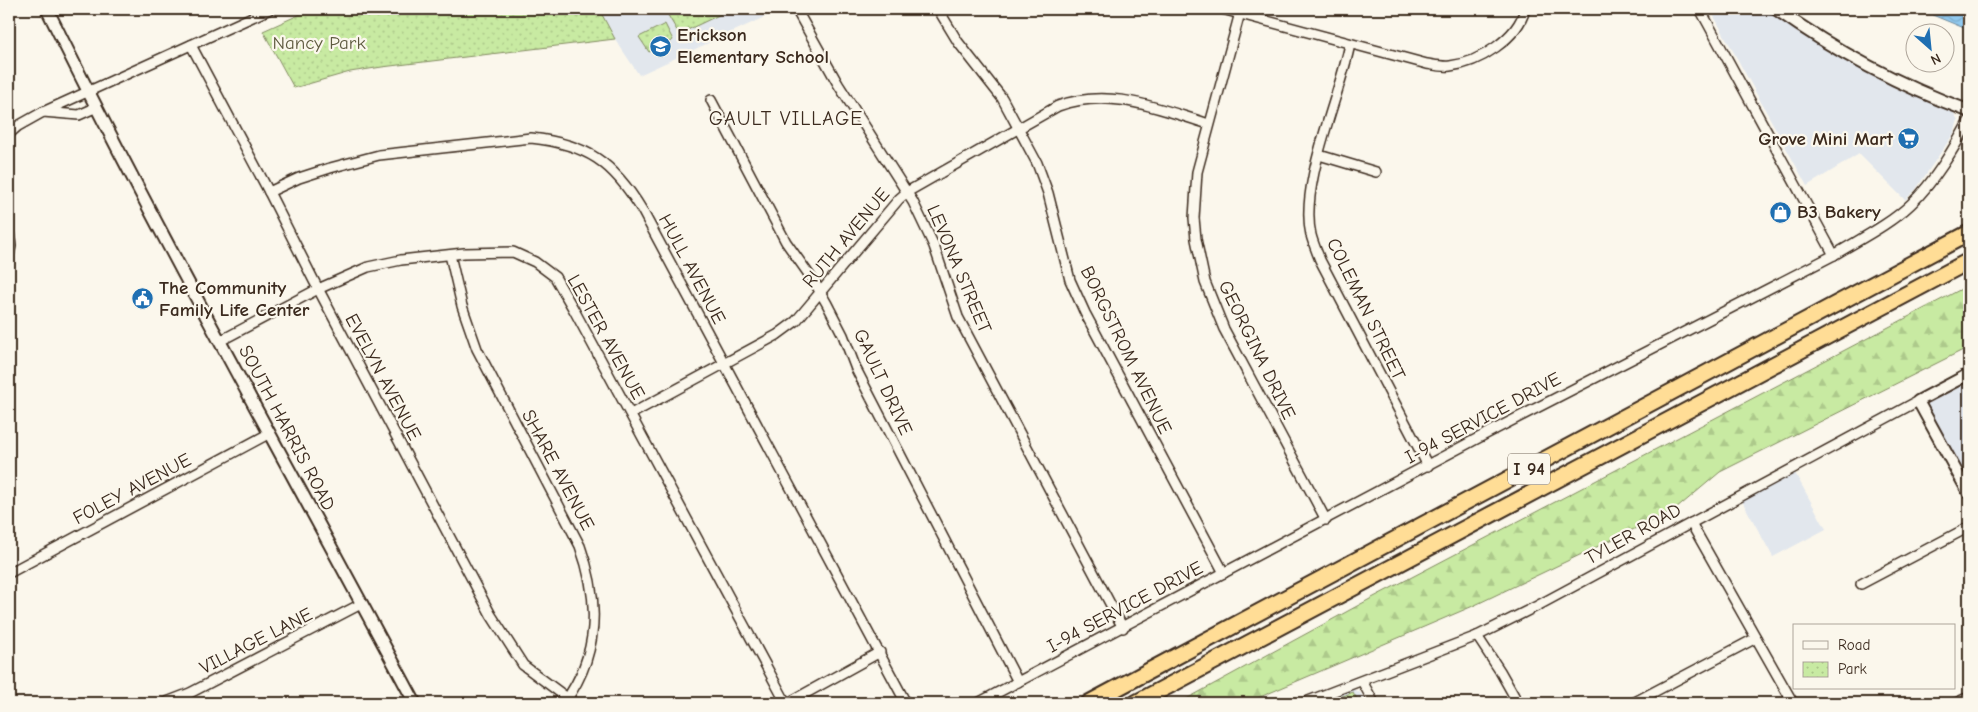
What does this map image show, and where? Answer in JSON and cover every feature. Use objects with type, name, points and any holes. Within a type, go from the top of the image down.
[{"type":"highway","name":"I 94","points":[[1089,703],[1969,233]]},
{"type":"highway","name":"I 94","points":[[1136,703],[1969,261]]},
{"type":"main road","name":"SOUTH HARRIS ROAD","points":[[47,9],[88,92],[220,341],[415,703]]},
{"type":"main road","points":[[1776,9],[1872,68],[1947,103],[1969,111]]},
{"type":"street","points":[[9,134],[18,126],[43,112],[270,9]]},
{"type":"street","name":"LEVONA STREET","points":[[796,9],[838,84],[907,192],[934,246],[958,317],[1123,628]]},
{"type":"street","name":"BORGSTROM AVENUE","points":[[938,9],[958,42],[1002,98],[1037,163],[1048,193],[1070,280],[1101,344],[1224,574]]},
{"type":"street","points":[[1222,9],[1240,11],[1350,44],[1427,64],[1450,66],[1476,59],[1497,47],[1510,35],[1524,14],[1525,9]]},
{"type":"street","points":[[1700,9],[1834,255]]},
{"type":"street","name":"GEORGINA DRIVE","points":[[1240,11],[1197,172],[1194,218],[1205,282],[1224,329],[1326,520]]},
{"type":"street","name":"COLEMAN STREET","points":[[1350,44],[1309,200],[1311,234],[1320,260],[1428,466]]},
{"type":"street","name":"EVELYN AVENUE","points":[[191,45],[491,615],[523,664],[568,702]]},
{"type":"street","name":"RUTH AVENUE","points":[[631,414],[777,335],[796,321],[907,192],[1058,106],[1075,100],[1097,97],[1121,99],[1209,124]]},
{"type":"street","name":"GAULT DRIVE","points":[[711,100],[786,242],[820,294],[843,335],[856,369],[914,485],[1018,682]]},
{"type":"street","points":[[43,112],[79,115],[97,108]]},
{"type":"street","name":"I-94 SERVICE DRIVE","points":[[978,703],[1834,255],[1877,229],[1911,204],[1935,177],[1969,121]]},
{"type":"street","name":"HULL AVENUE","points":[[269,192],[299,178],[379,155],[531,138],[556,141],[579,149],[603,162],[628,186],[906,703]]},
{"type":"street","points":[[1320,155],[1376,172]]},
{"type":"street","points":[[9,232],[9,255]]},
{"type":"street","name":"LESTER AVENUE","points":[[220,341],[318,289],[368,267],[401,260],[490,251],[513,252],[536,262],[555,277],[787,703]]},
{"type":"street","name":"SHARE AVENUE","points":[[450,255],[462,306],[477,349],[580,546],[590,572],[593,598],[592,634],[583,673],[568,702]]},
{"type":"street","name":"TYLER ROAD","points":[[1303,703],[1477,636],[1537,606],[1969,374]]},
{"type":"street","points":[[1918,401],[1969,494]]},
{"type":"street","name":"FOLEY AVENUE","points":[[9,573],[270,433]]},
{"type":"street","points":[[1691,522],[1792,703]]},
{"type":"street","points":[[1861,584],[1969,527]]},
{"type":"street","name":"VILLAGE LANE","points":[[164,703],[190,693],[361,604]]},
{"type":"street","points":[[1477,636],[1518,703]]},
{"type":"street","points":[[1633,703],[1756,638]]},
{"type":"street","points":[[787,703],[880,652]]},
{"type":"street","points":[[1362,681],[1374,703]]},
{"type":"street","points":[[1956,703],[1969,697]]},
{"type":"shaded area","name":"Erickson Elementary School","points":[[599,9],[782,9],[639,75],[615,39]]},
{"type":"shaded area","points":[[1710,9],[1766,9],[1858,67],[1892,85],[1953,112],[1958,120],[1954,133],[1916,189],[1905,200],[1859,154],[1807,186]]},
{"type":"shaded area","points":[[1969,382],[1969,482],[1927,404]]},
{"type":"shaded area","points":[[1795,473],[1826,529],[1773,557],[1742,501]]},
{"type":"shaded area","points":[[1353,689],[1360,693],[1367,703],[1317,703]]},
{"type":"green space","name":"Nancy Park","points":[[312,9],[599,9],[615,39],[382,67],[350,72],[294,88],[263,31]]},
{"type":"green space","points":[[719,9],[721,14],[679,34],[665,10]]},
{"type":"green space","points":[[665,24],[673,40],[649,52],[639,37]]},
{"type":"green space","points":[[1969,285],[1969,347],[1720,472],[1676,509],[1473,606],[1246,703],[1179,703],[1370,599]]},
{"type":"green space","points":[[1353,692],[1359,703],[1326,703]]},
{"type":"water","points":[[1918,9],[1969,9],[1969,30],[1956,25],[1956,22],[1950,22]]},
{"type":"place","name":"Erickson Elementary School","points":[[661,46]]},
{"type":"place","name":"Grove Mini Mart","points":[[1909,139]]},
{"type":"place","name":"B3 Bakery","points":[[1781,212]]},
{"type":"place","name":"The Community Family Life Center","points":[[143,299]]},
{"type":"district","name":"GAULT VILLAGE","points":[[786,118]]}]
